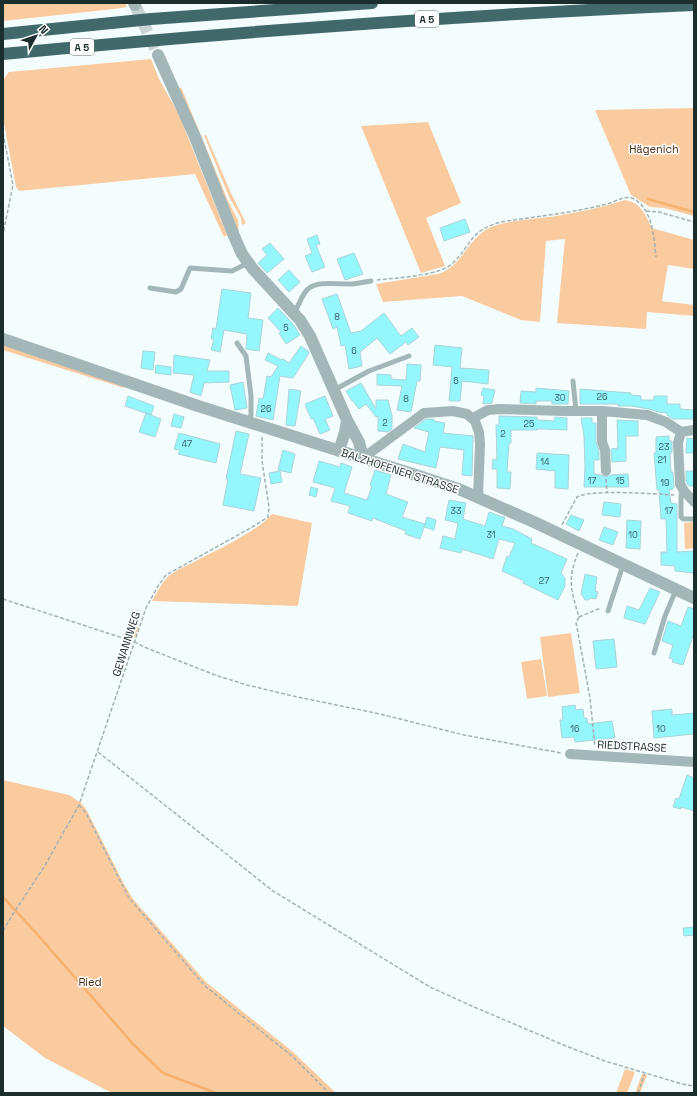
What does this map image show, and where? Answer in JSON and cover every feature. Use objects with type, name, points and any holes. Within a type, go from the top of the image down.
[{"type":"highway","name":"A 5","points":[[3,34],[151,19],[372,3]]},
{"type":"highway","name":"A 5","points":[[3,54],[160,39],[406,21],[694,5]]},
{"type":"street","points":[[158,55],[195,137],[234,236],[248,263],[293,313],[310,336],[347,420],[359,442],[363,458],[424,413],[453,411],[467,414],[473,418],[479,432],[478,497]]},
{"type":"street","name":"BALZHOFENER STRASSE","points":[[3,339],[263,427],[440,482],[478,497],[694,598]]},
{"type":"street","points":[[473,418],[488,410],[602,411],[647,415],[666,422],[681,432],[694,430]]},
{"type":"street","points":[[602,411],[602,442],[605,450],[606,471]]},
{"type":"street","points":[[339,451],[346,432],[347,420]]},
{"type":"street","points":[[681,432],[678,443],[682,493],[694,502]]},
{"type":"street","name":"RIEDSTRASSE","points":[[570,754],[596,757],[643,758],[694,762]]},
{"type":"lane","points":[[150,288],[176,292],[181,290],[190,268],[232,271],[248,263]]},
{"type":"lane","points":[[293,313],[297,309],[305,292],[312,286],[317,284],[352,284],[371,281]]},
{"type":"lane","points":[[236,343],[246,356],[251,396],[251,415],[248,422]]},
{"type":"lane","points":[[334,390],[369,371],[408,356]]},
{"type":"lane","points":[[573,381],[576,411]]},
{"type":"lane","points":[[682,493],[681,517],[684,519],[694,519]]},
{"type":"lane","points":[[608,611],[623,564]]},
{"type":"lane","points":[[654,653],[665,616],[676,590]]},
{"type":"path","points":[[3,133],[13,186],[3,234]]},
{"type":"path","points":[[371,281],[439,271],[446,268],[452,264],[482,229],[501,222],[587,209],[630,197],[636,200],[646,211],[654,235],[656,257]]},
{"type":"path","points":[[646,211],[659,212],[694,222]]},
{"type":"path","name":"GEWANNWEG","points":[[3,931],[44,867],[79,805],[146,608],[152,595],[166,575],[268,517],[270,507],[262,460],[263,427]]},
{"type":"path","points":[[606,471],[607,493]]},
{"type":"path","points":[[557,534],[577,496],[581,494],[682,493]]},
{"type":"path","points":[[579,617],[571,588],[571,574],[573,565],[582,545]]},
{"type":"path","points":[[3,599],[135,642],[214,675],[246,685],[380,714],[464,735],[570,754]]},
{"type":"path","points":[[596,757],[590,698],[576,622],[579,617],[598,609],[608,611]]},
{"type":"path","points":[[98,752],[273,890],[430,987],[566,1046],[605,1061],[682,1084],[694,1086]]},
{"type":"path","points":[[79,805],[86,812],[129,898],[205,986],[292,1056],[329,1093]]},
{"type":"path","points":[[638,1093],[645,1072]]},
{"type":"green space","points":[[3,3],[125,3],[127,7],[3,21]]},
{"type":"green space","points":[[151,59],[159,79],[179,115],[227,235],[224,237],[195,174],[19,191],[16,187],[3,118],[3,80],[9,72]]},
{"type":"green space","points":[[181,87],[228,201],[238,220],[239,236],[179,89]]},
{"type":"green space","name":"Hägenich","points":[[694,108],[694,216],[664,208],[650,207],[631,195],[595,110]]},
{"type":"green space","points":[[428,122],[461,203],[426,218],[445,266],[421,273],[361,126]]},
{"type":"green space","points":[[204,135],[206,135],[231,193],[246,223],[242,225],[241,218],[230,199]]},
{"type":"green space","points":[[625,200],[635,204],[642,210],[652,228],[694,240],[694,269],[668,265],[662,301],[694,305],[694,316],[647,312],[646,329],[557,323],[565,239],[546,241],[540,322],[521,320],[462,296],[383,302],[376,284],[438,274],[453,265],[480,234],[494,226],[511,222],[574,213]]},
{"type":"green space","points":[[3,344],[124,385],[124,388],[3,350]]},
{"type":"green space","points":[[272,514],[312,523],[298,606],[152,601],[161,585],[172,574],[247,534]]},
{"type":"green space","points":[[694,522],[694,548],[685,549],[684,523]]},
{"type":"green space","points":[[139,626],[135,637],[132,638],[123,634]]},
{"type":"green space","points":[[571,633],[580,693],[548,697],[540,637]]},
{"type":"green space","points":[[541,659],[547,696],[527,699],[521,662]]},
{"type":"green space","name":"Ried","points":[[3,780],[69,795],[81,803],[86,809],[133,899],[206,982],[293,1052],[336,1093],[112,1093],[45,1058],[3,1026]]},
{"type":"green space","points":[[625,1069],[635,1072],[627,1093],[616,1093]]},
{"type":"green space","points":[[642,1074],[647,1075],[640,1093],[635,1093]]},
{"type":"building","points":[[465,219],[470,232],[444,241],[440,228]]},
{"type":"building","points":[[317,235],[320,244],[316,245],[325,267],[312,272],[305,256],[312,253],[307,239]]},
{"type":"building","points":[[270,243],[284,259],[267,273],[258,263],[267,255],[262,249]]},
{"type":"building","points":[[354,253],[363,274],[345,280],[337,259]]},
{"type":"building","points":[[289,270],[300,282],[289,292],[278,280]]},
{"type":"building","points":[[222,289],[251,293],[248,318],[263,320],[259,351],[246,349],[247,334],[224,330],[220,352],[211,350],[214,339],[211,339],[213,328],[216,329]]},
{"type":"building","points":[[337,294],[351,333],[361,331],[384,313],[401,336],[412,328],[419,337],[408,345],[406,342],[390,354],[377,338],[360,352],[362,366],[349,369],[345,345],[341,346],[337,327],[333,329],[322,299]]},
{"type":"building","points":[[278,308],[293,324],[300,335],[286,344],[279,333],[281,332],[268,318]]},
{"type":"building","points":[[435,345],[462,348],[460,368],[489,370],[488,384],[462,381],[460,401],[449,401],[452,367],[433,365]]},
{"type":"building","points":[[301,346],[309,353],[293,378],[280,376],[273,420],[256,416],[259,398],[263,399],[267,376],[271,377],[278,366],[265,360],[268,353],[289,363]]},
{"type":"building","points":[[143,351],[155,352],[153,370],[141,368]]},
{"type":"building","points":[[174,355],[210,360],[207,371],[229,371],[229,382],[204,383],[201,396],[190,392],[194,375],[173,373]]},
{"type":"building","points":[[407,364],[421,365],[420,381],[417,381],[411,412],[397,410],[402,386],[377,385],[377,374],[391,375],[391,379],[406,380]]},
{"type":"building","points":[[156,365],[171,367],[171,375],[155,373]]},
{"type":"building","points":[[243,382],[247,408],[235,410],[230,385]]},
{"type":"building","points":[[361,383],[376,409],[376,400],[388,400],[392,415],[392,429],[388,432],[378,431],[378,416],[376,417],[366,404],[359,409],[346,391]]},
{"type":"building","points":[[483,388],[495,390],[492,403],[483,404],[484,396],[481,395]]},
{"type":"building","points":[[536,388],[569,391],[568,404],[552,404],[552,401],[536,401],[536,404],[520,403],[521,391],[536,392]]},
{"type":"building","points":[[289,389],[301,391],[295,426],[286,425]]},
{"type":"building","points":[[580,389],[631,393],[631,395],[641,396],[641,400],[654,400],[654,396],[667,396],[667,404],[680,404],[680,409],[694,410],[694,419],[673,419],[667,415],[667,413],[631,406],[618,406],[618,404],[580,404]]},
{"type":"building","points":[[128,396],[154,406],[151,415],[125,406]]},
{"type":"building","points":[[325,396],[333,416],[325,419],[330,430],[320,434],[313,418],[311,419],[305,404]]},
{"type":"building","points":[[146,413],[161,419],[155,437],[139,432]]},
{"type":"building","points":[[174,414],[184,417],[181,428],[171,426]]},
{"type":"building","points":[[499,416],[537,417],[537,420],[554,421],[555,417],[567,418],[567,430],[511,430],[511,443],[509,443],[507,472],[511,472],[510,489],[497,488],[497,469],[492,469],[493,459],[497,460],[496,425],[499,425]]},
{"type":"building","points":[[581,418],[592,418],[592,423],[596,423],[596,442],[599,451],[599,460],[594,460],[594,474],[606,477],[611,475],[628,474],[629,487],[584,487],[584,436]]},
{"type":"building","points":[[426,419],[434,419],[434,421],[445,423],[443,433],[473,436],[472,476],[462,475],[464,450],[440,447],[436,468],[398,459],[403,444],[425,452],[429,432],[414,428]]},
{"type":"building","points":[[617,420],[638,421],[638,436],[626,436],[626,461],[612,462],[611,449],[618,448]]},
{"type":"building","points":[[236,431],[249,434],[240,474],[261,478],[254,511],[223,505],[228,479],[226,479]]},
{"type":"building","points":[[179,433],[220,444],[216,463],[178,454],[180,450],[174,449]]},
{"type":"building","points":[[669,436],[669,441],[672,441],[672,453],[670,453],[671,472],[673,472],[674,487],[673,489],[669,490],[671,503],[677,504],[677,552],[694,551],[694,573],[675,571],[675,566],[661,565],[661,552],[667,552],[666,519],[661,519],[654,453],[656,453],[656,437]]},
{"type":"building","points":[[687,438],[694,439],[694,453],[686,453]]},
{"type":"building","points":[[283,450],[295,454],[291,473],[278,470]]},
{"type":"building","points":[[537,453],[569,455],[568,489],[555,488],[555,471],[536,469]]},
{"type":"building","points":[[319,461],[340,467],[341,463],[352,467],[344,493],[367,500],[372,486],[370,485],[375,470],[391,475],[386,494],[408,502],[402,517],[425,524],[420,539],[405,534],[406,531],[373,518],[372,521],[348,513],[350,506],[331,501],[335,488],[313,482]]},
{"type":"building","points":[[280,471],[282,482],[271,484],[269,473]]},
{"type":"building","points":[[686,471],[694,471],[694,486],[689,486],[686,482]]},
{"type":"building","points":[[311,487],[318,489],[316,497],[309,495]]},
{"type":"building","points":[[449,500],[466,503],[463,519],[485,526],[489,512],[505,517],[502,526],[513,529],[532,539],[531,543],[567,559],[561,573],[565,578],[565,586],[558,600],[523,583],[524,581],[502,571],[507,556],[509,557],[515,543],[499,539],[493,559],[462,549],[461,553],[440,548],[443,536],[455,539],[458,523],[445,520]]},
{"type":"building","points":[[604,502],[621,504],[620,517],[602,515]]},
{"type":"building","points":[[571,515],[584,520],[579,531],[566,524]]},
{"type":"building","points":[[427,517],[436,520],[434,530],[424,527]]},
{"type":"building","points":[[627,520],[641,521],[640,549],[626,548]]},
{"type":"building","points":[[604,527],[618,532],[613,545],[599,540]]},
{"type":"building","points":[[585,574],[597,577],[595,591],[598,592],[596,599],[591,598],[585,600],[581,594]]},
{"type":"building","points":[[650,588],[660,592],[645,624],[624,618],[627,606],[639,610]]},
{"type":"building","points":[[688,607],[694,609],[694,633],[683,665],[672,662],[673,659],[669,658],[673,645],[662,641],[668,621],[681,626]]},
{"type":"building","points":[[614,639],[617,667],[596,669],[593,641]]},
{"type":"building","points":[[575,705],[576,710],[583,709],[584,718],[587,718],[588,724],[612,721],[615,738],[575,742],[574,737],[562,738],[560,720],[563,720],[562,707]]},
{"type":"building","points":[[672,709],[672,715],[694,713],[694,734],[654,738],[652,711]]},
{"type":"building","points":[[687,775],[694,778],[694,811],[681,807],[681,809],[673,807],[676,798],[679,799]]},
{"type":"building","points":[[694,927],[694,935],[684,936],[683,928]]},
{"type":"waterway","points":[[648,199],[694,212]]},
{"type":"waterway","points":[[3,897],[134,1045],[163,1073],[216,1093]]},
{"type":"tunnel","points":[[135,5],[158,55]]}]
